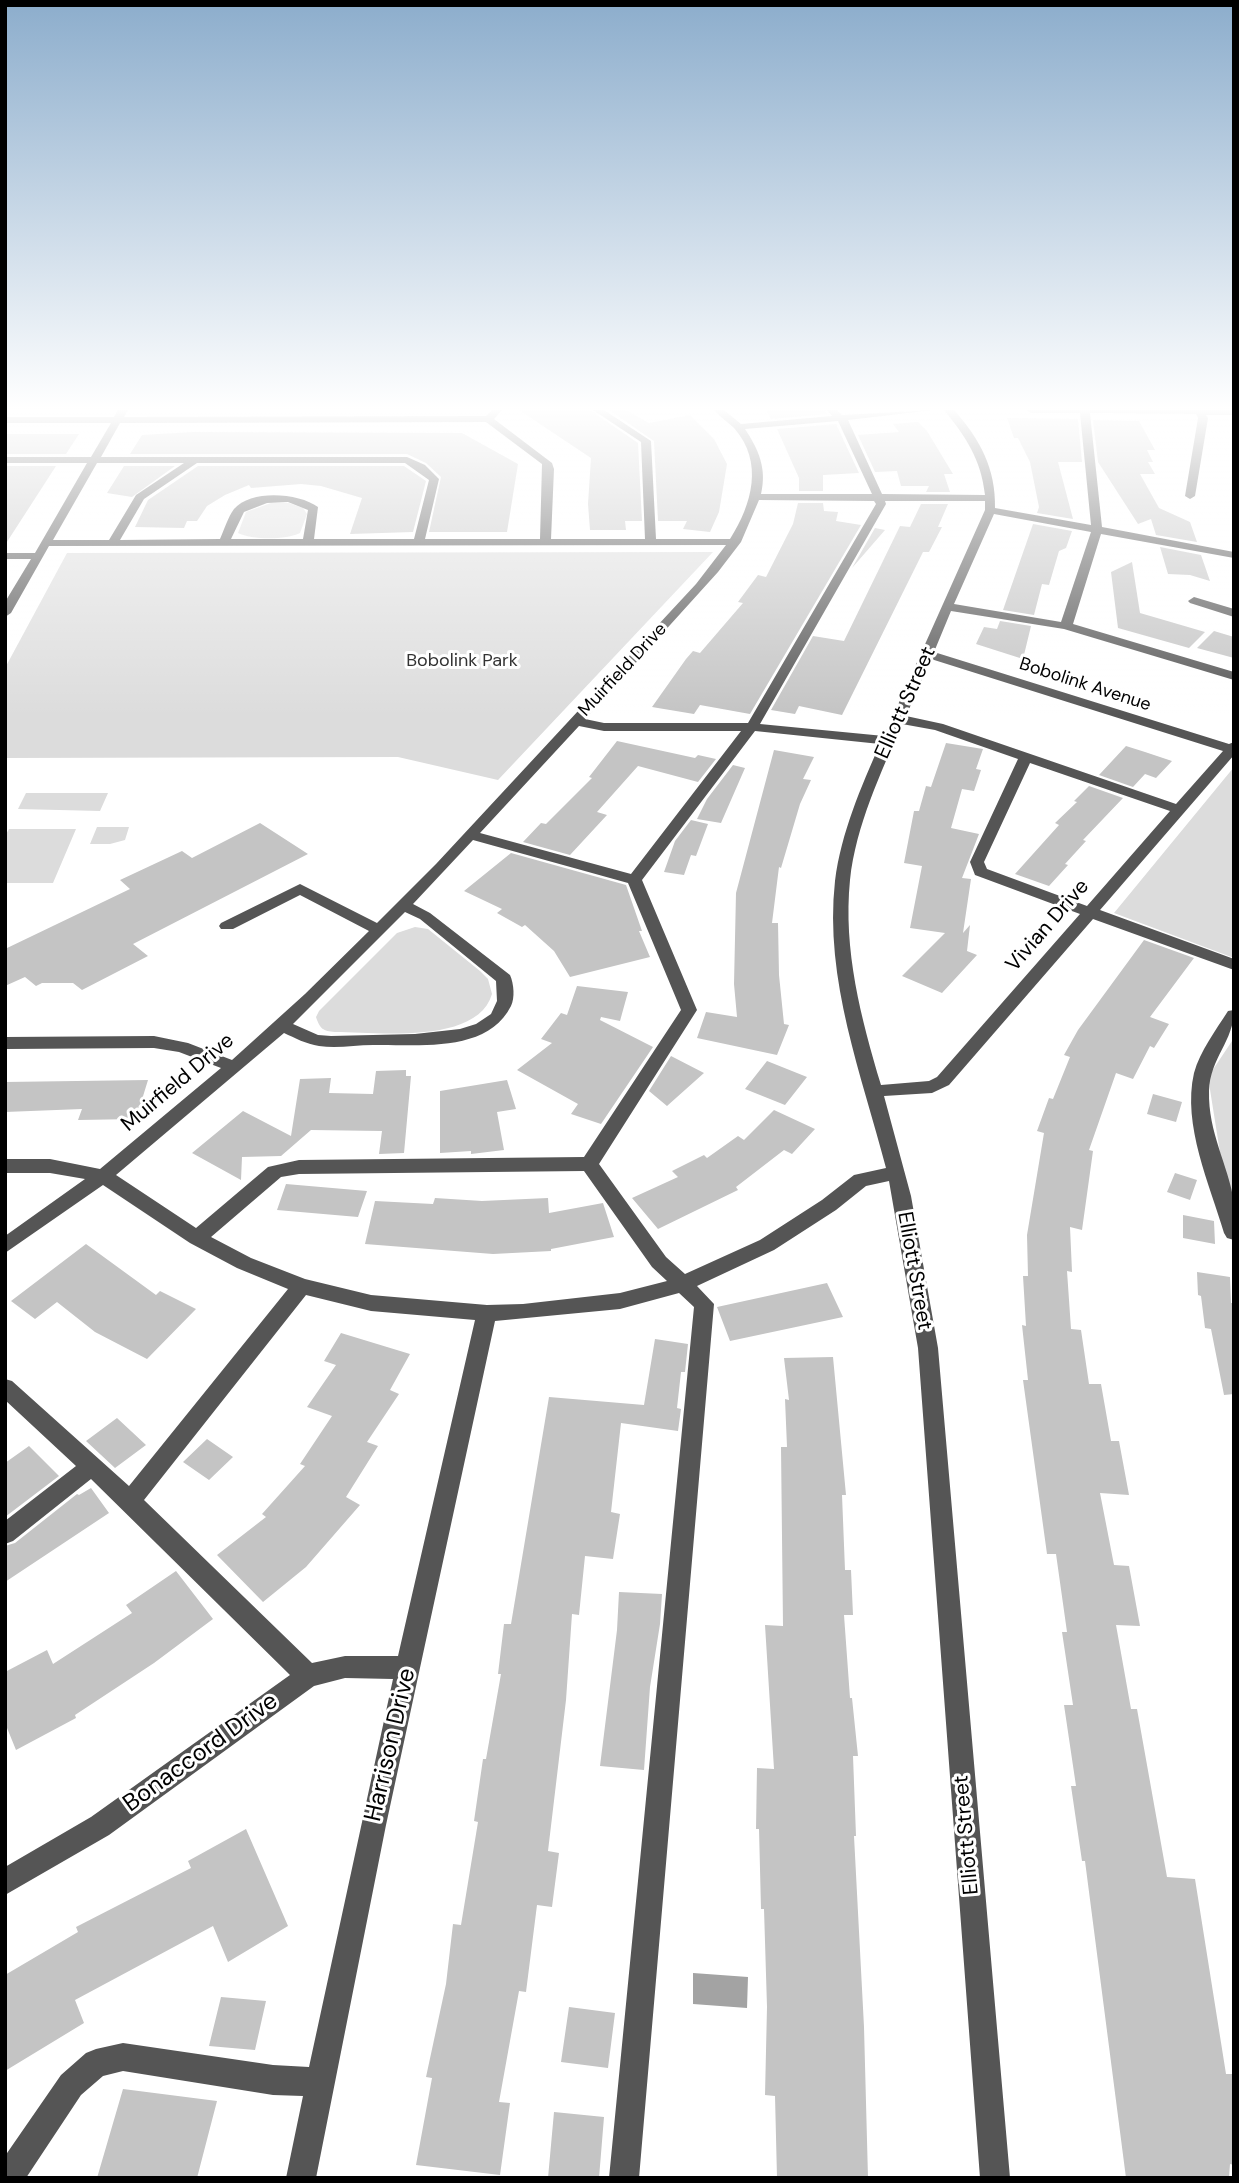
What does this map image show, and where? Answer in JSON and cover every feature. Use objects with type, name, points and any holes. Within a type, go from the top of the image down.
[{"type":"street","points":[[6,612],[66,512]]},
{"type":"street","points":[[112,543],[131,512]]},
{"type":"street","points":[[225,542],[238,512]]},
{"type":"street","points":[[308,542],[313,512]]},
{"type":"street","points":[[419,542],[426,512]]},
{"type":"street","points":[[545,542],[547,512]]},
{"type":"street","points":[[650,512],[651,542]]},
{"type":"street","name":"Muirfield Drive","points":[[5,1246],[103,1176],[234,1067],[282,1025],[379,930],[701,586],[735,542],[750,512]]},
{"type":"street","points":[[634,880],[759,717],[876,512]]},
{"type":"street","name":"Elliott Street","points":[[987,512],[949,607],[888,741],[853,831],[843,881],[841,917],[847,979],[914,1251],[928,1348],[995,2178]]},
{"type":"street","points":[[1022,512],[1097,530],[1234,555]]},
{"type":"street","points":[[1066,626],[1097,530],[1095,512]]},
{"type":"street","points":[[47,543],[735,542]]},
{"type":"street","points":[[5,556],[39,556]]},
{"type":"street","points":[[1194,601],[1234,613]]},
{"type":"street","points":[[949,607],[1066,626],[1234,676]]},
{"type":"street","name":"Bobolink Avenue","points":[[928,654],[1232,748]]},
{"type":"street","points":[[899,719],[938,727],[1178,809]]},
{"type":"street","points":[[576,722],[604,727],[750,727],[888,741]]},
{"type":"street","name":"Vivian Drive","points":[[873,1091],[932,1087],[943,1081],[1232,748]]},
{"type":"street","points":[[1024,758],[977,862],[980,872],[1234,965]]},
{"type":"street","points":[[470,835],[634,880]]},
{"type":"street","points":[[589,1164],[689,1010],[634,880]]},
{"type":"street","points":[[227,926],[300,890],[379,930]]},
{"type":"street","points":[[282,1025],[317,1040],[436,1039],[476,1031],[500,1014],[506,1002],[504,979],[425,916],[403,905]]},
{"type":"street","points":[[1234,1015],[1213,1048],[1202,1075],[1200,1111],[1234,1233]]},
{"type":"street","points":[[5,1043],[154,1042],[182,1047],[234,1067]]},
{"type":"street","points":[[197,1238],[275,1172],[299,1167],[589,1164]]},
{"type":"street","points":[[589,1164],[659,1262],[704,1304],[624,2178]]},
{"type":"street","points":[[5,1166],[50,1166],[103,1176],[197,1238],[244,1263],[302,1286],[371,1303],[487,1313],[523,1312],[620,1301],[681,1285],[767,1245],[829,1205],[860,1180],[896,1173]]},
{"type":"street","points":[[130,1501],[302,1286]]},
{"type":"street","name":"Harrison Drive","points":[[301,2178],[373,1825],[487,1313]]},
{"type":"street","points":[[5,1387],[130,1501],[308,1676]]},
{"type":"street","points":[[5,1534],[90,1467]]},
{"type":"street","name":"Bonaccord Drive","points":[[5,1882],[100,1826],[308,1676],[345,1667],[408,1668]]},
{"type":"street","points":[[8,2178],[71,2085],[96,2063],[123,2057],[273,2080],[322,2082]]},
{"type":"green space","points":[[246,512],[307,514],[300,533],[269,538],[238,533]]},
{"type":"green space","name":"Bobolink Park","points":[[713,552],[498,780],[398,757],[5,758],[5,668],[67,553]]},
{"type":"green space","points":[[1234,767],[1234,958],[1114,913]]},
{"type":"green space","points":[[26,793],[108,793],[100,811],[18,809]]},
{"type":"green space","points":[[97,827],[129,827],[125,840],[110,844],[90,844]]},
{"type":"green space","points":[[9,829],[76,829],[53,883],[5,883],[5,836]]},
{"type":"green space","points":[[415,927],[428,929],[488,979],[492,994],[483,1010],[467,1021],[424,1032],[335,1032],[323,1029],[316,1017],[319,1011],[397,933]]},
{"type":"green space","points":[[1234,1038],[1234,1205],[1222,1165],[1208,1077]]},
{"type":"shaded area","points":[[693,1973],[748,1977],[747,2008],[693,2004]]},
{"type":"building","points":[[5,512],[26,512],[5,545]]},
{"type":"building","points":[[142,512],[203,512],[197,521],[187,521],[184,528],[135,527]]},
{"type":"building","points":[[357,512],[418,512],[413,532],[350,534]]},
{"type":"building","points":[[433,512],[510,512],[507,532],[429,532]]},
{"type":"building","points":[[589,512],[642,512],[642,521],[625,521],[626,530],[590,530]]},
{"type":"building","points":[[658,512],[719,512],[710,532],[683,529],[687,521],[658,521]]},
{"type":"building","points":[[796,512],[836,512],[836,521],[861,525],[750,714],[700,705],[694,714],[652,707],[693,651],[700,653],[743,603],[738,602],[758,575],[766,577],[793,524]]},
{"type":"building","points":[[917,512],[945,512],[938,527],[942,527],[929,552],[923,552],[842,715],[799,706],[795,714],[771,710],[813,636],[844,641],[900,526],[910,527]]},
{"type":"building","points":[[1071,512],[1073,519],[1037,513]]},
{"type":"building","points":[[1130,512],[1168,512],[1190,522],[1197,542],[1156,535],[1151,519],[1138,524]]},
{"type":"building","points":[[1033,524],[1072,531],[1066,548],[1059,551],[1049,585],[1042,584],[1034,615],[1003,610]]},
{"type":"building","points":[[875,528],[885,530],[852,568]]},
{"type":"building","points":[[1160,547],[1201,555],[1210,581],[1190,575],[1168,574]]},
{"type":"building","points":[[1132,562],[1140,613],[1205,632],[1189,648],[1118,628],[1111,572]]},
{"type":"building","points":[[1000,621],[1031,626],[1023,659],[976,644],[984,627],[997,629]]},
{"type":"building","points":[[1214,631],[1234,637],[1234,658],[1197,648]]},
{"type":"building","points":[[617,741],[695,758],[698,755],[716,759],[698,782],[638,766],[597,812],[607,815],[570,855],[523,842],[541,823],[546,824],[592,778],[589,777]]},
{"type":"building","points":[[946,743],[983,749],[976,769],[981,770],[974,791],[962,789],[951,828],[979,834],[962,878],[971,879],[963,933],[970,925],[967,951],[977,955],[942,993],[902,976],[945,933],[910,928],[922,866],[904,863],[914,811],[919,811],[926,786],[931,787]]},
{"type":"building","points":[[1126,746],[1172,761],[1156,778],[1145,774],[1133,787],[1099,775]]},
{"type":"building","points":[[774,750],[814,757],[803,779],[811,780],[800,804],[781,868],[779,867],[772,923],[778,923],[784,1024],[789,1025],[777,1055],[697,1038],[706,1012],[737,1017],[734,984],[736,893]]},
{"type":"building","points":[[733,765],[745,768],[721,823],[697,819],[707,799]]},
{"type":"building","points":[[1089,786],[1123,798],[1083,840],[1086,841],[1049,886],[1015,874],[1059,825],[1055,823]]},
{"type":"building","points":[[691,820],[708,824],[696,856],[691,855],[684,875],[664,872],[675,841]]},
{"type":"building","points":[[260,823],[308,854],[133,944],[148,956],[82,990],[73,983],[42,983],[36,986],[25,977],[5,986],[5,949],[130,889],[120,880],[182,851],[192,858]]},
{"type":"building","points":[[511,853],[626,885],[642,931],[639,931],[650,957],[570,977],[554,951],[525,925],[522,927],[497,913],[502,909],[464,891]]},
{"type":"building","points":[[1144,940],[1194,958],[1150,1017],[1169,1024],[1154,1048],[1150,1046],[1133,1079],[1116,1073],[1089,1150],[1093,1151],[1082,1230],[1070,1227],[1072,1272],[1067,1271],[1071,1329],[1081,1330],[1089,1384],[1101,1384],[1111,1441],[1119,1441],[1129,1495],[1100,1493],[1114,1565],[1129,1566],[1140,1626],[1116,1625],[1131,1709],[1137,1709],[1167,1877],[1195,1879],[1226,2074],[1232,2074],[1234,2085],[1234,2165],[1230,2164],[1229,2178],[1126,2178],[1085,1861],[1082,1861],[1071,1786],[1076,1786],[1064,1705],[1073,1705],[1062,1632],[1067,1632],[1056,1554],[1047,1554],[1023,1380],[1028,1380],[1022,1325],[1026,1326],[1023,1276],[1028,1276],[1027,1235],[1044,1133],[1037,1131],[1049,1098],[1053,1099],[1070,1057],[1064,1055],[1078,1030]]},
{"type":"building","points":[[577,986],[628,992],[620,1021],[601,1017],[600,1020],[653,1047],[601,1124],[571,1114],[578,1104],[517,1070],[552,1043],[541,1039],[561,1013],[567,1015]]},
{"type":"building","points":[[671,1056],[704,1073],[667,1106],[649,1091]]},
{"type":"building","points":[[767,1061],[807,1077],[785,1105],[745,1089]]},
{"type":"building","points":[[406,1070],[406,1076],[411,1076],[404,1153],[379,1154],[382,1131],[311,1130],[281,1156],[242,1157],[241,1180],[192,1153],[243,1111],[291,1136],[300,1079],[331,1078],[329,1093],[373,1094],[376,1071]]},
{"type":"building","points":[[148,1080],[136,1119],[78,1120],[82,1109],[5,1112],[5,1082]]},
{"type":"building","points":[[507,1080],[516,1109],[497,1112],[504,1150],[471,1154],[471,1151],[440,1153],[440,1091]]},
{"type":"building","points":[[1153,1094],[1182,1102],[1176,1122],[1147,1114]]},
{"type":"building","points":[[774,1110],[815,1129],[792,1154],[784,1150],[736,1187],[738,1190],[658,1229],[632,1198],[678,1177],[672,1171],[704,1155],[707,1158],[738,1136],[744,1140]]},
{"type":"building","points":[[1175,1173],[1197,1180],[1190,1200],[1167,1192]]},
{"type":"building","points":[[286,1184],[367,1191],[358,1217],[277,1210]]},
{"type":"building","points":[[435,1198],[482,1201],[548,1198],[549,1213],[603,1203],[614,1237],[551,1251],[493,1254],[365,1244],[375,1201],[433,1204]]},
{"type":"building","points":[[1183,1215],[1214,1221],[1215,1244],[1183,1238]]},
{"type":"building","points":[[86,1244],[156,1295],[160,1291],[196,1309],[147,1359],[95,1332],[57,1302],[35,1319],[11,1301]]},
{"type":"building","points":[[1197,1272],[1230,1277],[1231,1303],[1234,1303],[1234,1394],[1224,1395],[1211,1329],[1205,1328],[1201,1296],[1198,1295]]},
{"type":"building","points":[[827,1283],[843,1317],[730,1341],[717,1307]]},
{"type":"building","points":[[341,1333],[410,1354],[390,1390],[399,1394],[367,1442],[378,1446],[346,1497],[360,1505],[306,1567],[263,1602],[217,1555],[266,1517],[262,1514],[305,1466],[300,1464],[332,1416],[307,1407],[336,1365],[324,1361]]},
{"type":"building","points":[[655,1339],[688,1344],[685,1372],[681,1372],[677,1408],[681,1409],[678,1431],[621,1423],[611,1512],[620,1514],[613,1559],[585,1556],[579,1615],[572,1614],[566,1700],[548,1851],[559,1853],[552,1907],[537,1905],[526,1992],[519,1991],[499,2102],[510,2103],[500,2175],[416,2165],[432,2078],[426,2077],[446,1984],[453,1924],[461,1925],[478,1822],[474,1821],[483,1759],[486,1759],[501,1674],[498,1674],[504,1624],[511,1624],[549,1397],[644,1405]]},
{"type":"building","points":[[833,1357],[846,1495],[842,1495],[845,1570],[851,1570],[853,1615],[844,1615],[850,1698],[858,1756],[853,1756],[854,1836],[864,2027],[868,2178],[777,2178],[775,2096],[765,2095],[767,2007],[764,1909],[761,1909],[759,1829],[756,1829],[757,1768],[774,1769],[765,1625],[783,1626],[781,1447],[787,1447],[785,1399],[789,1400],[784,1358]]},
{"type":"building","points":[[117,1418],[146,1445],[115,1468],[86,1441]]},
{"type":"building","points":[[207,1439],[233,1457],[209,1480],[183,1462]]},
{"type":"building","points":[[29,1446],[59,1476],[5,1517],[5,1463]]},
{"type":"building","points":[[91,1488],[109,1513],[5,1582],[5,1546],[15,1543],[77,1494]]},
{"type":"building","points":[[176,1571],[213,1619],[154,1663],[75,1715],[76,1718],[16,1750],[5,1723],[5,1672],[47,1650],[53,1664],[132,1613],[126,1605]]},
{"type":"building","points":[[619,1592],[662,1594],[650,1687],[644,1770],[600,1766],[617,1630]]},
{"type":"building","points":[[246,1829],[288,1926],[228,1962],[213,1926],[75,2000],[84,2023],[5,2071],[5,1975],[78,1932],[76,1927],[191,1868],[188,1861]]},
{"type":"building","points":[[221,1997],[266,2001],[255,2050],[209,2046]]},
{"type":"building","points":[[569,2007],[615,2013],[608,2068],[561,2062]]},
{"type":"building","points":[[123,2089],[217,2101],[197,2178],[97,2178]]},
{"type":"building","points":[[554,2112],[604,2117],[599,2178],[548,2178]]}]
